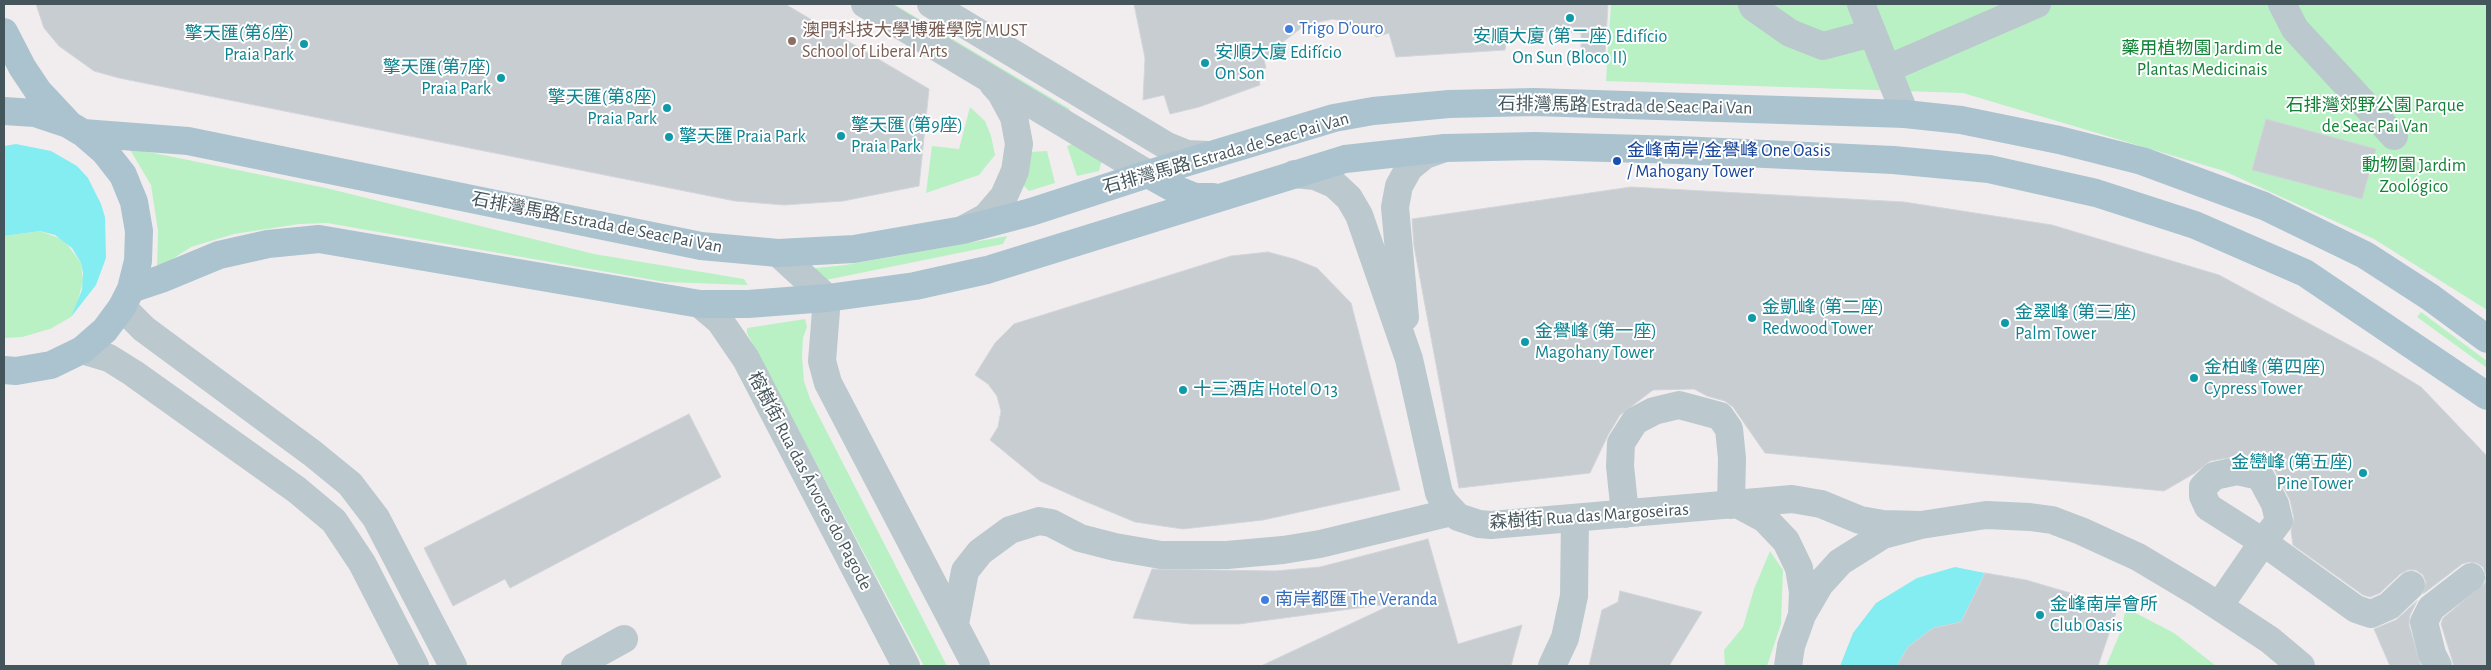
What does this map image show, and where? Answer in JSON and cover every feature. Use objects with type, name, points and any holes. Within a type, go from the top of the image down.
[{"type":"main road","points":[[4,32],[22,67],[38,91],[76,128],[105,152],[123,175],[134,202],[140,231],[138,261],[126,298],[104,330],[82,350],[51,365],[8,376]]},
{"type":"main road","name":"石排灣馬路 Estrada de Seac Pai Van","points":[[76,128],[188,141],[701,246],[778,252],[854,249],[963,230],[1031,212],[1208,155],[1334,118],[1449,104],[1552,103],[1904,114],[1961,120],[2142,161],[2264,206],[2365,255],[2430,297],[2487,339]]},
{"type":"main road","points":[[4,111],[35,113],[76,128]]},
{"type":"main road","points":[[126,298],[162,279],[219,255],[268,244],[319,239],[700,304],[756,304],[827,298],[915,286],[987,270],[1345,159],[1445,148],[1535,146],[1680,150],[1893,160],[1989,169],[2096,193],[2195,225],[2305,273],[2487,396]]},
{"type":"main road","points":[[1112,231],[1130,218],[1142,200],[1148,174],[1175,189],[1195,197],[1217,198]]},
{"type":"street","points":[[865,4],[1148,174]]},
{"type":"street","points":[[931,4],[1167,146],[1187,154],[1208,155]]},
{"type":"street","points":[[1752,4],[1753,7],[1790,33],[1823,46],[1872,33]]},
{"type":"street","points":[[1861,4],[1904,114]]},
{"type":"street","points":[[1887,69],[2037,4]]},
{"type":"street","points":[[2282,4],[2295,29],[2373,116],[2394,136]]},
{"type":"street","points":[[963,230],[986,216],[1004,196],[1016,171],[1019,144],[1014,117],[1002,93],[982,74]]},
{"type":"street","points":[[1125,120],[1139,137],[1147,158],[1148,174]]},
{"type":"street","points":[[1408,358],[1395,207],[1397,193],[1410,168],[1425,155],[1445,148]]},
{"type":"street","points":[[955,624],[965,571],[980,552],[1010,530],[1040,521],[1051,523],[1080,538],[1115,547],[1161,555],[1227,554],[1283,550],[1320,544],[1452,512],[1444,502],[1437,484],[1408,358],[1359,215],[1349,198],[1334,184],[1315,176],[1294,174]]},
{"type":"street","points":[[778,252],[827,298],[822,361],[828,383],[976,666]]},
{"type":"street","points":[[126,298],[144,329],[312,453],[350,484],[376,518],[453,666]]},
{"type":"street","name":"榕樹街 Rua das Árvores do Pagode","points":[[700,304],[720,321],[746,359],[906,666]]},
{"type":"street","points":[[82,350],[109,358],[133,373],[297,490],[334,521],[362,563],[414,666]]},
{"type":"street","points":[[1625,514],[1620,466],[1621,443],[1635,420],[1654,410],[1679,405],[1720,416],[1729,429],[1735,505],[1765,519],[1786,541],[1799,568],[1803,592],[1802,615]]},
{"type":"street","name":"森樹街 Rua das Margoseiras","points":[[1452,512],[1468,521],[1491,525],[1801,500],[1821,504],[1860,520],[1883,524],[1921,525]]},
{"type":"street","points":[[1788,666],[1791,646],[1802,615],[1820,584],[1840,562],[1883,535],[1921,525],[1986,515],[2052,520],[2081,530],[2138,557],[2219,606],[2270,640],[2301,666]]},
{"type":"street","points":[[1552,666],[1565,638],[1574,596],[1575,519]]},
{"type":"street","points":[[2219,606],[2263,542],[2356,609],[2371,614],[2389,606],[2411,585]]},
{"type":"street","points":[[2438,666],[2432,654],[2424,622],[2431,608],[2471,578]]},
{"type":"street","points":[[575,666],[624,640]]},
{"type":"green space","points":[[881,4],[894,4],[1070,109],[1067,115]]},
{"type":"green space","name":"石排灣郊野公園 Parque de Seac Pai Van","points":[[1611,4],[2487,4],[2487,310],[2374,239],[2224,171],[1963,93],[1606,81]]},
{"type":"green space","points":[[970,107],[985,121],[991,136],[995,155],[979,175],[926,193],[932,146],[959,149]]},
{"type":"green space","points":[[1078,142],[1102,160],[1099,171],[1077,176],[1067,146]]},
{"type":"green space","points":[[129,148],[326,188],[594,254],[744,279],[748,285],[665,282],[327,223],[299,224],[234,234],[191,247],[157,269],[158,231],[151,185]]},
{"type":"green space","points":[[1047,151],[1055,183],[1029,191],[1023,185],[1029,152]]},
{"type":"green space","points":[[40,231],[64,240],[81,263],[83,281],[76,308],[71,317],[50,329],[22,337],[4,338],[4,236]]},
{"type":"green space","points":[[1007,236],[1003,244],[821,281],[812,272],[816,268],[845,265]]},
{"type":"green space","points":[[2421,312],[2487,361],[2487,368],[2417,317]]},
{"type":"green space","points":[[805,319],[807,327],[803,338],[802,357],[804,381],[810,399],[947,666],[924,666],[747,333],[747,328]]},
{"type":"green space","points":[[1770,551],[1783,570],[1781,624],[1767,666],[1725,666],[1724,650],[1743,627],[1754,589]]},
{"type":"green space","points":[[2126,608],[2174,633],[2216,666],[2106,666],[2120,633]]},
{"type":"water","points":[[16,144],[51,151],[77,166],[88,178],[101,204],[105,217],[106,258],[96,285],[71,317],[82,290],[83,273],[81,263],[72,248],[55,235],[40,231],[4,236],[4,146]]},
{"type":"water","points":[[1955,567],[1985,573],[1961,622],[1933,628],[1908,647],[1897,666],[1840,666],[1853,633],[1876,603],[1917,578]]},
{"type":"building","name":"擎天匯 Praia Park","points":[[36,4],[785,4],[929,89],[919,186],[843,201],[784,205],[735,201],[119,78],[94,71],[59,46],[44,28]]},
{"type":"building","name":"安順大廈 Edifício On Son","points":[[1134,4],[1608,4],[1605,54],[1581,53],[1581,33],[1508,30],[1505,50],[1396,57],[1389,33],[1376,37],[1374,31],[1366,33],[1365,27],[1333,19],[1305,25],[1274,49],[1269,50],[1270,55],[1263,56],[1266,68],[1257,69],[1260,85],[1199,107],[1170,114],[1164,95],[1143,100],[1145,58]]},
{"type":"building","points":[[2266,119],[2376,149],[2362,199],[2252,170]]},
{"type":"building","points":[[1631,187],[1904,202],[2052,225],[2219,275],[2375,359],[2421,387],[2487,456],[2487,666],[2454,666],[2441,624],[2443,618],[2485,583],[2486,575],[2483,567],[2477,563],[2469,562],[2462,564],[2423,594],[2426,582],[2423,575],[2416,570],[2408,570],[2400,574],[2380,593],[2370,597],[2363,595],[2293,545],[2291,531],[2294,518],[2290,500],[2274,469],[2264,461],[2240,456],[2210,461],[2195,473],[2164,491],[1765,453],[1733,407],[1725,401],[1707,396],[1694,389],[1653,390],[1620,415],[1590,473],[1459,488],[1414,246],[1412,219]]},
{"type":"building","name":"十三酒店 Hotel O 13","points":[[1268,252],[1317,268],[1351,303],[1400,490],[1263,520],[1183,529],[1135,522],[1040,481],[990,440],[998,427],[1001,411],[997,396],[988,384],[975,375],[995,343],[1014,324],[1231,256]]},
{"type":"building","points":[[689,414],[721,477],[510,588],[505,579],[453,606],[424,548]]},
{"type":"building","name":"南岸都匯 The Veranda","points":[[1428,539],[1458,644],[1522,625],[1511,666],[1261,666],[1395,603],[1239,624],[1190,624],[1133,618],[1152,569],[1275,571],[1320,567]]},
{"type":"building","name":"金峰南岸會所 Club Oasis","points":[[1985,573],[2026,580],[2118,607],[2098,666],[1897,666],[1908,647],[1933,628],[1961,622]]},
{"type":"building","points":[[1620,591],[1702,612],[1669,666],[1589,666],[1602,610],[1618,602]]},
{"type":"building","points":[[2417,601],[2410,615],[2409,625],[2421,666],[2390,666],[2374,629],[2396,620]]},
{"type":"place","name":"安順大廈 (第二座) Edifício On Sun (Bloco II)","points":[[1570,18]]},
{"type":"place","name":"Trigo D'ouro","points":[[1289,29]]},
{"type":"place","name":"澳門科技大學博雅學院 MUST School of Liberal Arts","points":[[792,41]]},
{"type":"place","name":"擎天匯(第6座) Praia Park","points":[[304,44]]},
{"type":"place","name":"安順大廈 Edifício On Son","points":[[1205,63]]},
{"type":"place","name":"擎天匯(第7座) Praia Park","points":[[501,78]]},
{"type":"place","name":"擎天匯(第8座) Praia Park","points":[[667,108]]},
{"type":"place","name":"擎天匯 (第9座) Praia Park","points":[[841,136]]},
{"type":"place","name":"擎天匯 Praia Park","points":[[669,137]]},
{"type":"place","name":"金峰南岸/金譽峰 One Oasis / Mahogany Tower","points":[[1617,161]]},
{"type":"place","name":"金凱峰 (第二座) Redwood Tower","points":[[1752,318]]},
{"type":"place","name":"金翠峰 (第三座) Palm Tower","points":[[2005,323]]},
{"type":"place","name":"金譽峰 (第一座) Magohany Tower","points":[[1525,342]]},
{"type":"place","name":"金柏峰 (第四座) Cypress Tower","points":[[2194,378]]},
{"type":"place","name":"十三酒店 Hotel O 13","points":[[1183,390]]},
{"type":"place","name":"金巒峰 (第五座) Pine Tower","points":[[2363,473]]},
{"type":"place","name":"南岸都匯 The Veranda","points":[[1265,600]]},
{"type":"place","name":"金峰南岸會所 Club Oasis","points":[[2040,615]]},
{"type":"park label","name":"藥用植物園 Jardim de Plantas Medicinais","points":[[2202,59]]},
{"type":"park label","name":"動物園 Jardim Zoológico","points":[[2414,176]]}]
